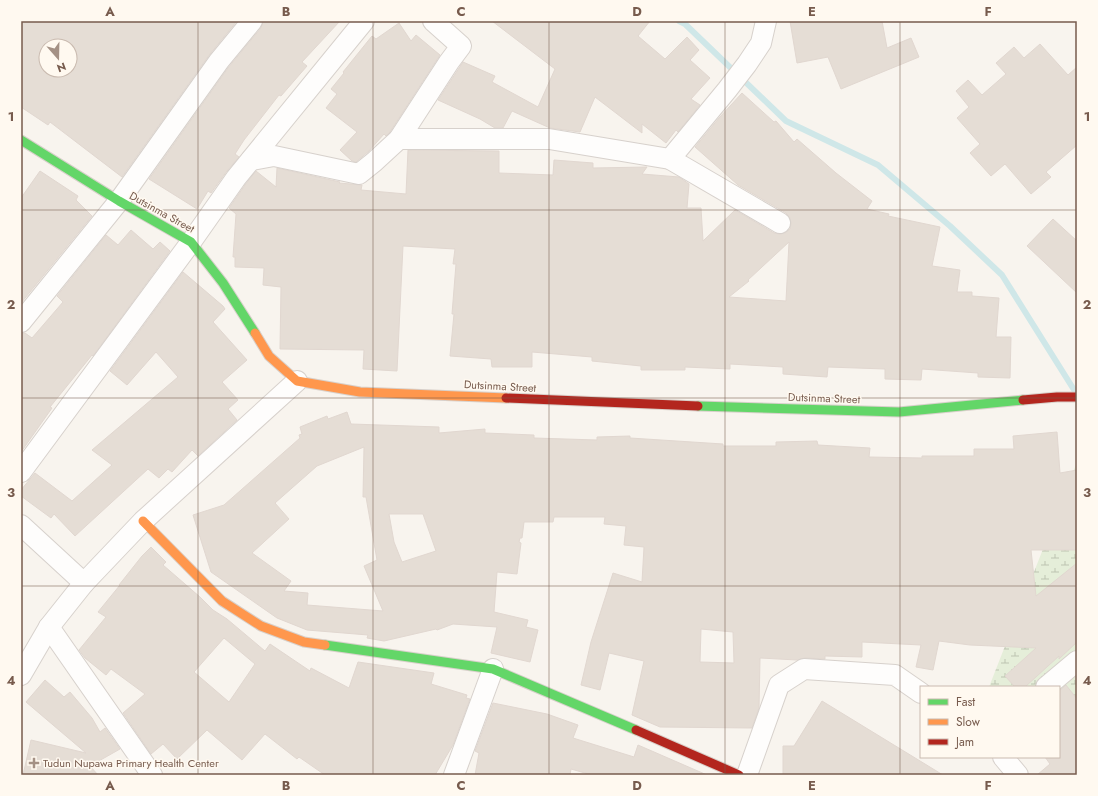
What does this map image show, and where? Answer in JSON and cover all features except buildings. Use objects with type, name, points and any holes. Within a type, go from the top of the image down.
[{"type":"street","points":[[21,322],[119,201],[219,61],[252,21]]},
{"type":"street","points":[[21,472],[191,242],[236,178],[364,21]]},
{"type":"street","points":[[251,160],[274,156],[358,174],[374,162],[399,139],[461,46],[433,21]]},
{"type":"street","points":[[670,159],[747,64],[761,43],[766,21]]},
{"type":"street","points":[[399,139],[549,139],[670,159],[780,223]]},
{"type":"street","name":"Dutsinma Street","points":[[21,140],[119,201],[191,242],[223,283],[269,356],[297,381],[360,392],[656,405],[899,412],[1056,397],[1077,397]]},
{"type":"street","points":[[21,675],[49,627],[84,583],[142,521],[297,381]]},
{"type":"street","points":[[142,521],[222,601],[261,626],[304,642],[493,669],[739,775]]},
{"type":"street","points":[[21,525],[84,583]]},
{"type":"street","points":[[49,627],[152,775]]},
{"type":"street","points":[[1047,686],[1077,661]]},
{"type":"street","points":[[454,775],[493,669]]},
{"type":"street","points":[[747,775],[779,685],[804,669],[895,675],[920,692]]},
{"type":"street","points":[[1004,758],[1018,775]]},
{"type":"green space","points":[[1077,462],[1077,700],[1060,700],[1060,686],[989,686]]},
{"type":"waterway","points":[[679,21],[685,24],[786,121],[878,165],[950,226],[1002,275],[1076,393]]},
{"type":"traffic: fast","points":[[21,140],[119,201],[191,242],[223,283],[255,333]]},
{"type":"traffic: fast","points":[[698,406],[899,412],[1023,400]]},
{"type":"traffic: fast","points":[[325,645],[493,669],[636,730]]},
{"type":"traffic: slow","points":[[255,333],[269,356],[297,381],[360,392],[506,398]]},
{"type":"traffic: slow","points":[[143,521],[222,601],[261,626],[304,642],[325,645]]},
{"type":"traffic: jam","points":[[1023,400],[1077,397]]},
{"type":"traffic: jam","points":[[506,398],[698,406]]},
{"type":"traffic: jam","points":[[636,730],[739,775]]},
{"type":"place","name":"Tudun Nupawa Primary Health Center","points":[[34,763]]}]
